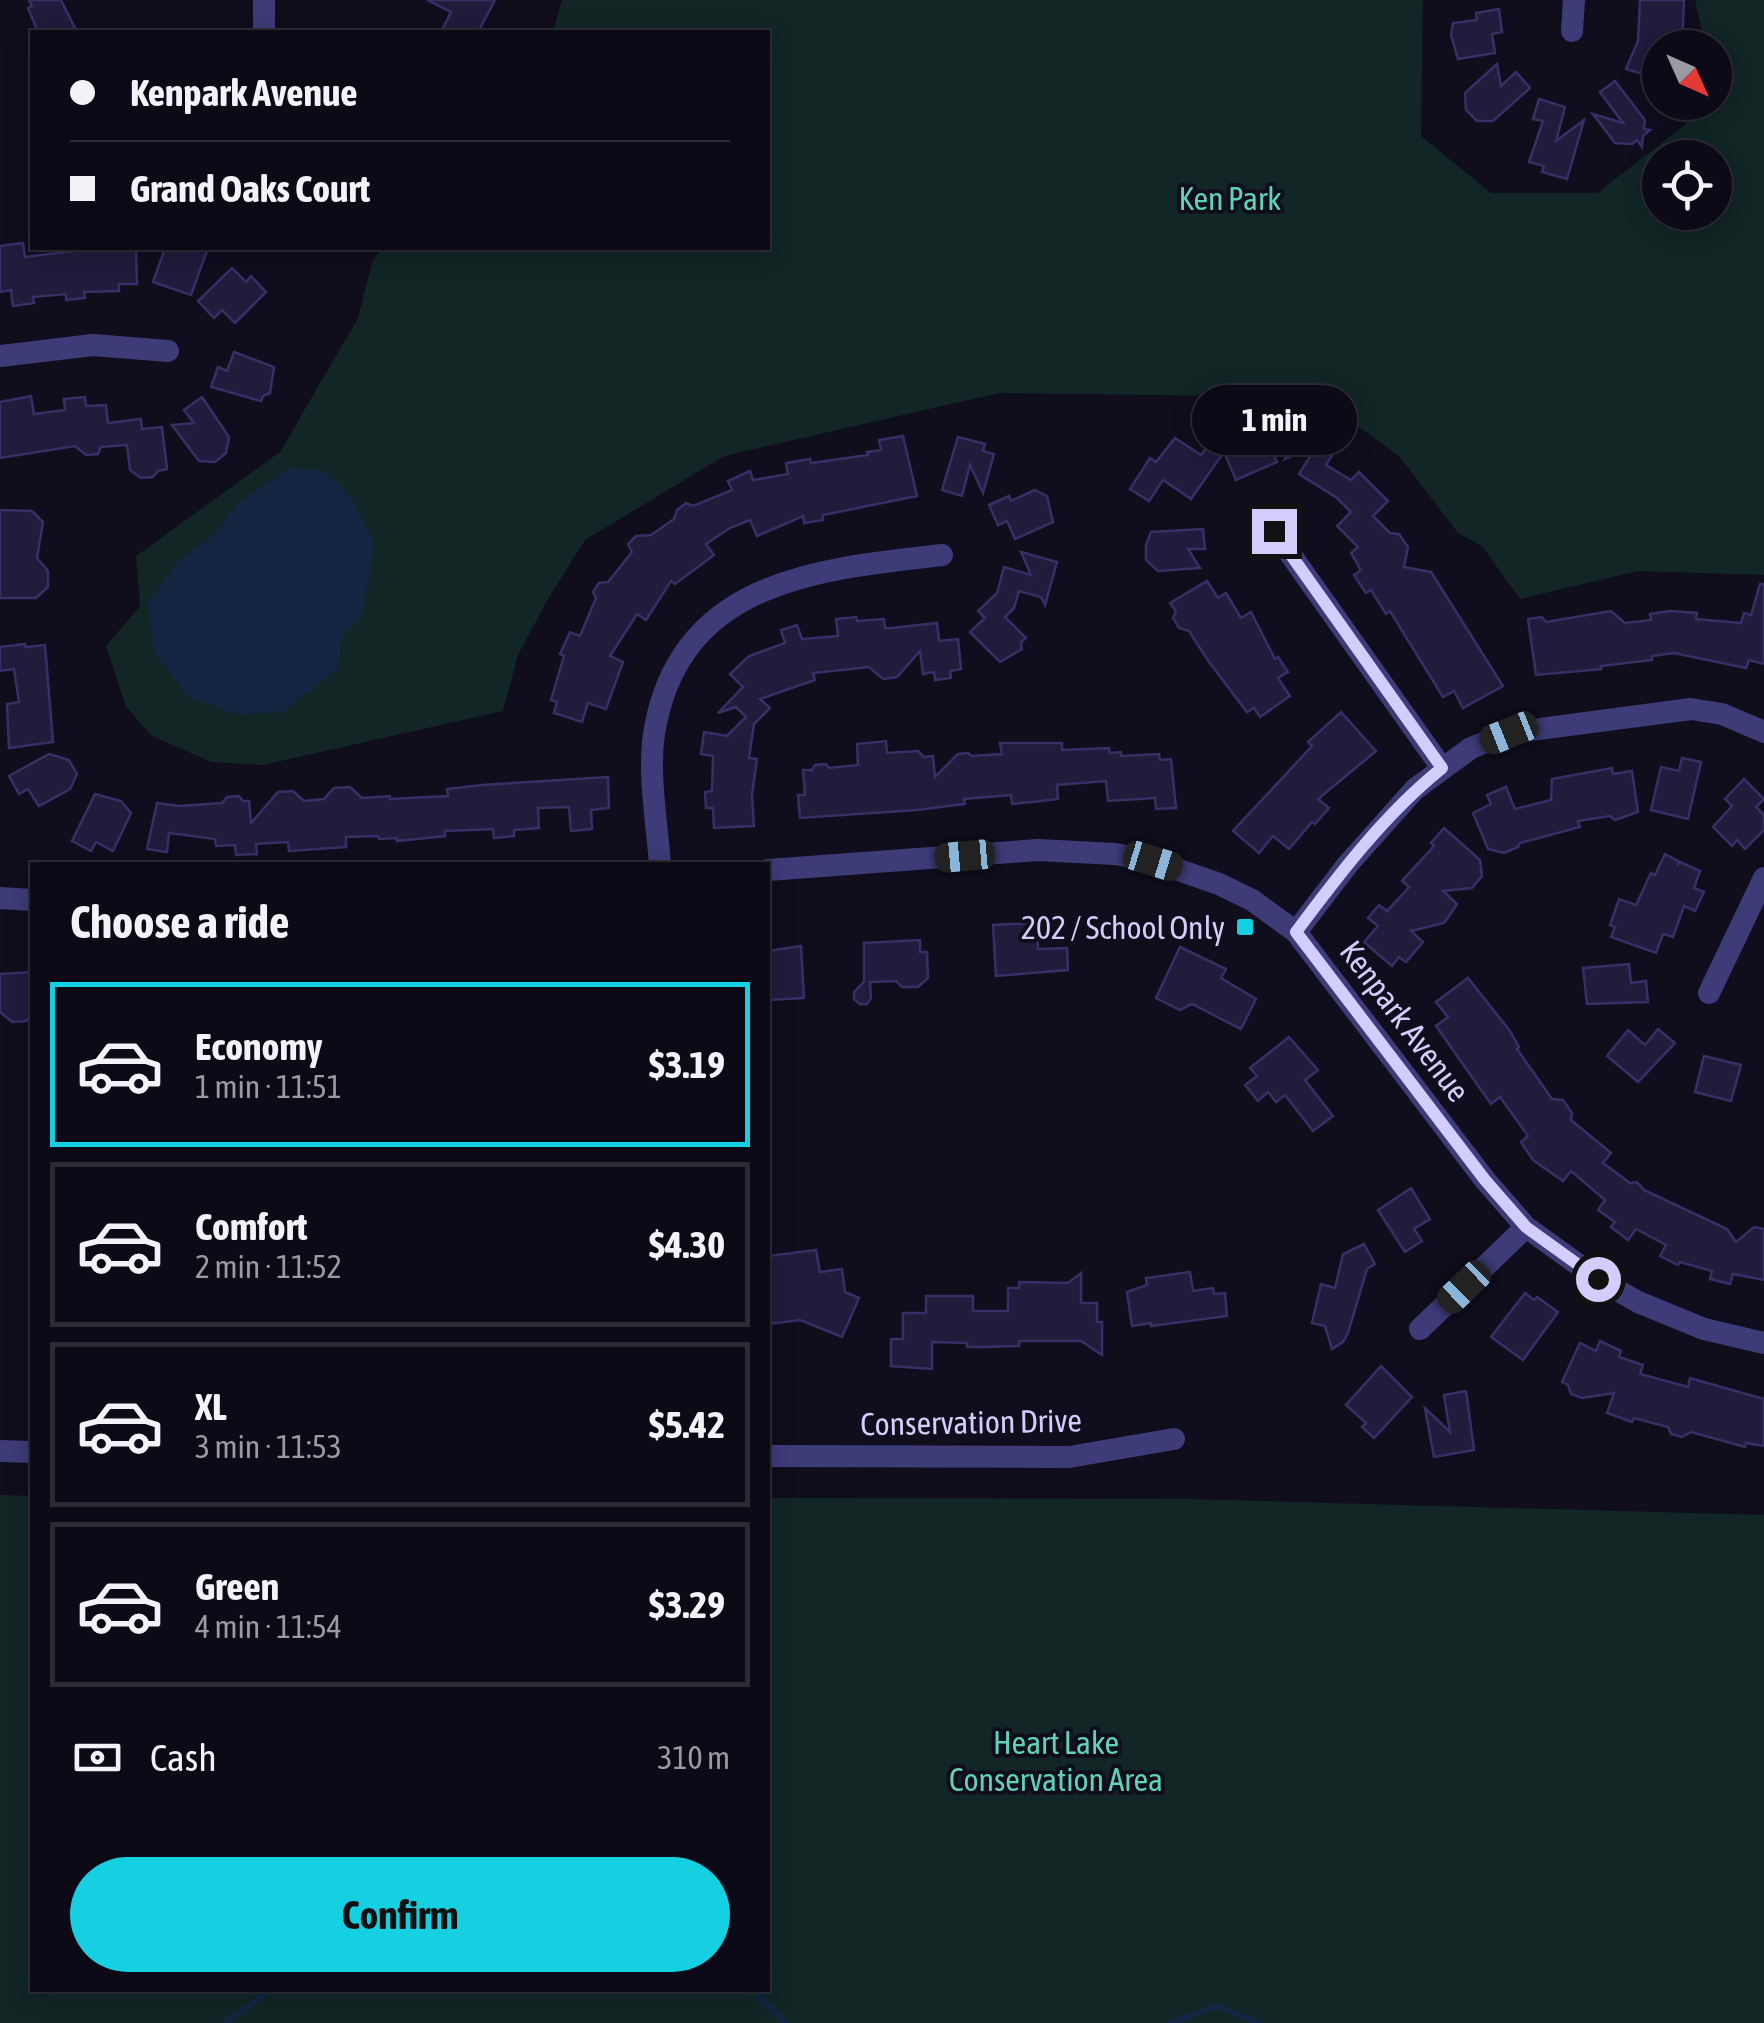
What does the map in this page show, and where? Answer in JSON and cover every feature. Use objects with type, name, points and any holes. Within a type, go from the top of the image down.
[{"type":"street","points":[[264,0],[264,30]]},
{"type":"street","points":[[1572,31],[1574,0]]},
{"type":"street","points":[[0,356],[93,345],[168,351]]},
{"type":"street","points":[[1274,531],[1442,768]]},
{"type":"street","points":[[660,862],[654,730],[670,674],[698,635],[736,602],[798,577],[942,554]]},
{"type":"street","points":[[1296,932],[1348,864],[1415,790],[1471,748],[1509,733],[1690,709],[1722,714],[1764,732]]},
{"type":"street","name":"Kenpark Avenue","points":[[770,870],[1038,850],[1115,854],[1153,861],[1219,884],[1252,900],[1296,932],[1485,1180],[1526,1227],[1598,1279],[1638,1302],[1704,1329],[1764,1343]]},
{"type":"street","points":[[1709,993],[1764,878]]},
{"type":"street","points":[[0,898],[30,900]]},
{"type":"street","points":[[1420,1330],[1526,1227]]},
{"type":"street","name":"Conservation Drive","points":[[770,1456],[1069,1457],[1174,1439]]},
{"type":"street","points":[[0,1451],[30,1452]]},
{"type":"green space","name":"Ken Park","points":[[562,0],[1423,0],[1421,136],[1491,193],[1597,193],[1642,158],[1642,230],[1732,230],[1732,140],[1666,140],[1687,120],[1732,120],[1732,30],[1701,30],[1695,0],[1764,0],[1764,575],[1638,571],[1520,599],[1482,546],[1458,533],[1399,456],[1317,397],[999,393],[724,456],[585,540],[518,655],[503,711],[263,765],[211,762],[152,736],[126,707],[106,646],[140,606],[136,556],[280,452],[358,318],[373,259],[381,250],[770,250],[770,30],[554,30]]},
{"type":"green space","name":"Heart Lake Conservation Area","points":[[0,1495],[30,1496],[30,1992],[770,1992],[770,1498],[1189,1499],[1764,1515],[1764,2023],[0,2023]]},
{"type":"water","points":[[290,468],[321,470],[338,482],[353,500],[375,543],[363,614],[341,637],[339,668],[283,712],[240,715],[188,697],[154,651],[148,602],[178,562],[214,534],[241,500]]},
{"type":"building","points":[[29,0],[61,0],[76,30],[37,30],[28,8],[32,6]]},
{"type":"building","points":[[427,0],[495,0],[479,30],[442,30],[451,12]]},
{"type":"building","points":[[1640,0],[1684,0],[1683,30],[1642,30],[1642,74],[1626,69],[1638,41]]},
{"type":"building","points":[[1499,9],[1502,32],[1492,34],[1495,53],[1458,59],[1451,35],[1453,23],[1477,20],[1476,13]]},
{"type":"building","points":[[1497,64],[1501,86],[1516,72],[1530,88],[1493,121],[1477,121],[1466,110],[1465,93]]},
{"type":"building","points":[[1615,81],[1645,120],[1644,129],[1650,130],[1643,136],[1642,147],[1637,140],[1632,144],[1615,143],[1593,114],[1623,123],[1600,92]]},
{"type":"building","points":[[1539,99],[1565,107],[1556,141],[1584,120],[1567,179],[1542,172],[1544,166],[1529,162],[1543,121],[1533,119]]},
{"type":"building","points":[[23,243],[25,257],[81,250],[136,250],[137,284],[119,284],[119,291],[84,292],[85,298],[66,300],[66,294],[33,297],[34,303],[13,306],[11,290],[0,292],[0,246]]},
{"type":"building","points":[[164,250],[207,250],[191,295],[153,282]]},
{"type":"building","points":[[232,268],[246,282],[251,276],[266,292],[235,323],[222,310],[214,318],[198,301]]},
{"type":"building","points":[[234,352],[274,367],[270,393],[261,401],[211,387],[218,367],[227,371]]},
{"type":"building","points":[[31,396],[34,414],[65,410],[64,399],[85,397],[86,406],[106,405],[108,423],[141,419],[142,429],[162,427],[167,469],[141,478],[130,470],[127,445],[101,447],[98,454],[86,455],[75,446],[0,458],[0,402]]},
{"type":"building","points":[[202,397],[229,437],[226,453],[215,462],[199,461],[172,425],[194,423],[184,410]]},
{"type":"building","points":[[1257,417],[1277,462],[1236,480],[1224,452],[1191,499],[1163,480],[1149,501],[1130,489],[1150,458],[1156,462],[1175,438],[1201,455],[1216,434]]},
{"type":"building","points":[[1322,420],[1330,425],[1333,421],[1335,428],[1345,434],[1338,437],[1340,443],[1326,465],[1351,480],[1359,472],[1388,501],[1373,516],[1390,533],[1399,534],[1408,547],[1404,567],[1431,572],[1503,686],[1463,708],[1454,691],[1443,697],[1390,611],[1386,614],[1371,590],[1366,593],[1354,575],[1361,570],[1351,553],[1358,547],[1337,526],[1351,512],[1337,498],[1299,474],[1317,445],[1285,459],[1307,423]]},
{"type":"building","points":[[903,436],[917,496],[823,515],[823,520],[804,523],[803,516],[757,536],[750,520],[730,528],[706,544],[714,555],[675,584],[671,581],[646,620],[637,614],[610,656],[623,662],[606,709],[588,703],[582,722],[554,713],[557,702],[551,700],[564,656],[560,654],[570,632],[580,636],[596,598],[593,592],[599,583],[608,582],[632,552],[628,544],[636,536],[651,535],[674,519],[686,503],[693,506],[732,490],[728,481],[750,471],[753,480],[788,474],[786,463],[868,455],[867,452],[881,450],[879,440]]},
{"type":"building","points":[[958,437],[985,444],[983,451],[994,454],[983,493],[970,465],[962,496],[942,490]]},
{"type":"building","points":[[1035,490],[1047,496],[1053,522],[1015,539],[1007,521],[998,525],[989,505],[1009,496],[1011,501]]},
{"type":"building","points":[[0,510],[32,511],[43,522],[37,558],[48,571],[48,587],[36,598],[0,598]]},
{"type":"building","points":[[1203,529],[1205,549],[1188,549],[1200,568],[1158,571],[1146,560],[1151,532]]},
{"type":"building","points":[[1021,552],[1057,562],[1045,605],[1041,597],[1019,591],[1014,608],[1005,617],[1026,638],[1021,642],[1022,649],[1000,662],[970,632],[985,618],[978,611],[997,593],[1004,567],[1031,575]]},
{"type":"building","points":[[1207,581],[1218,598],[1226,593],[1241,618],[1251,612],[1275,659],[1278,657],[1288,672],[1278,678],[1290,696],[1260,717],[1254,708],[1247,712],[1189,631],[1179,628],[1173,618],[1176,611],[1170,603]]},
{"type":"building","points":[[1760,584],[1764,584],[1764,664],[1749,660],[1746,668],[1674,653],[1601,669],[1536,675],[1528,619],[1542,617],[1546,622],[1611,611],[1625,623],[1651,620],[1650,614],[1670,611],[1697,613],[1696,619],[1741,623],[1744,613],[1751,615]]},
{"type":"building","points":[[856,617],[857,621],[884,619],[885,628],[937,623],[939,641],[958,639],[961,669],[950,671],[951,678],[935,680],[934,672],[923,674],[920,651],[897,677],[883,679],[869,667],[813,673],[815,680],[760,699],[770,708],[754,724],[749,758],[757,759],[752,795],[754,826],[714,828],[713,808],[706,808],[705,792],[712,791],[713,756],[701,754],[704,732],[727,736],[746,717],[736,707],[718,713],[743,687],[730,674],[749,656],[785,643],[781,630],[797,625],[802,639],[838,636],[836,619]]},
{"type":"building","points":[[45,645],[53,742],[9,748],[7,704],[19,702],[14,669],[0,671],[0,647]]},
{"type":"building","points":[[1341,712],[1376,751],[1318,799],[1329,808],[1289,849],[1273,836],[1259,853],[1233,831],[1312,746],[1308,742]]},
{"type":"building","points":[[886,741],[887,753],[918,751],[924,757],[933,756],[935,777],[958,754],[1002,754],[1000,743],[1062,743],[1062,750],[1109,748],[1110,753],[1121,752],[1121,756],[1159,754],[1160,760],[1171,759],[1176,808],[1156,809],[1155,798],[1108,801],[1106,781],[1057,785],[1058,799],[1012,804],[1011,795],[964,799],[965,804],[917,810],[800,818],[798,795],[805,795],[803,770],[826,764],[829,768],[858,765],[857,744]]},
{"type":"building","points":[[49,754],[69,760],[77,774],[70,789],[39,806],[28,789],[19,794],[9,776]]},
{"type":"building","points":[[1682,758],[1701,762],[1688,819],[1651,810],[1661,767],[1679,771]]},
{"type":"building","points":[[1612,768],[1613,774],[1632,771],[1638,812],[1615,820],[1610,816],[1578,821],[1580,827],[1520,843],[1504,853],[1488,849],[1473,813],[1491,804],[1487,795],[1506,787],[1515,809],[1551,800],[1552,779]]},
{"type":"building","points":[[608,777],[609,808],[591,810],[592,829],[571,831],[569,807],[538,808],[539,828],[514,830],[514,836],[494,838],[493,829],[445,831],[445,836],[397,841],[378,836],[346,837],[346,847],[289,851],[288,842],[256,844],[257,854],[236,855],[235,845],[216,846],[215,839],[169,833],[167,852],[147,849],[157,803],[222,803],[227,797],[239,796],[249,801],[251,823],[278,792],[293,791],[304,801],[324,799],[334,788],[350,787],[362,798],[390,799],[448,796],[447,789],[482,785]]},
{"type":"building","points":[[1744,779],[1764,799],[1756,807],[1764,815],[1764,830],[1745,849],[1737,840],[1732,846],[1713,827],[1732,806],[1725,799]]},
{"type":"building","points":[[95,794],[121,801],[131,813],[113,851],[96,842],[91,851],[72,841]]},
{"type":"building","points":[[1444,828],[1480,860],[1482,876],[1472,888],[1443,891],[1457,904],[1449,916],[1444,923],[1411,931],[1423,942],[1406,962],[1399,957],[1392,966],[1364,942],[1378,926],[1368,918],[1379,905],[1387,911],[1409,887],[1402,881],[1434,846],[1431,843]]},
{"type":"building","points":[[1665,854],[1678,864],[1700,871],[1694,888],[1704,892],[1695,911],[1684,906],[1673,937],[1663,934],[1656,953],[1611,937],[1615,927],[1610,925],[1619,899],[1636,905]]},
{"type":"building","points":[[1037,923],[1038,949],[1067,948],[1068,970],[996,976],[993,925]]},
{"type":"building","points":[[920,940],[920,952],[927,952],[928,978],[918,987],[902,987],[896,981],[870,982],[871,998],[867,1004],[854,999],[854,992],[864,982],[864,943]]},
{"type":"building","points":[[801,946],[804,998],[770,1000],[770,951]]},
{"type":"building","points":[[1180,947],[1226,969],[1221,978],[1256,999],[1241,1029],[1192,1004],[1180,1010],[1156,998]]},
{"type":"building","points":[[1629,964],[1631,983],[1646,981],[1648,1002],[1587,1004],[1583,968]]},
{"type":"building","points":[[30,972],[30,1016],[26,1021],[12,1022],[0,1012],[0,974]]},
{"type":"building","points":[[1468,978],[1510,1031],[1517,1049],[1552,1099],[1563,1100],[1572,1113],[1571,1120],[1611,1153],[1603,1163],[1630,1183],[1637,1182],[1644,1190],[1727,1229],[1736,1242],[1754,1227],[1764,1229],[1764,1280],[1733,1274],[1730,1284],[1710,1279],[1712,1271],[1680,1262],[1678,1265],[1660,1256],[1666,1245],[1636,1229],[1628,1240],[1611,1227],[1615,1222],[1598,1210],[1605,1200],[1571,1171],[1563,1181],[1533,1160],[1521,1142],[1528,1136],[1500,1097],[1491,1104],[1436,1026],[1448,1017],[1436,1002]]},
{"type":"building","points":[[1658,1029],[1675,1043],[1638,1082],[1607,1056],[1628,1030],[1645,1045]]},
{"type":"building","points":[[1289,1037],[1318,1070],[1305,1080],[1333,1116],[1313,1131],[1285,1095],[1276,1102],[1268,1092],[1258,1101],[1245,1085],[1257,1076],[1250,1068]]},
{"type":"building","points":[[1704,1056],[1741,1065],[1731,1101],[1695,1092]]},
{"type":"building","points":[[1411,1188],[1430,1219],[1414,1229],[1422,1241],[1405,1252],[1378,1210]]},
{"type":"building","points":[[1364,1244],[1375,1264],[1367,1269],[1348,1333],[1332,1349],[1325,1326],[1312,1323],[1321,1284],[1335,1288],[1343,1254]]},
{"type":"building","points":[[816,1250],[820,1272],[842,1269],[845,1292],[859,1298],[842,1337],[800,1320],[770,1324],[770,1256]]},
{"type":"building","points":[[1190,1272],[1193,1291],[1213,1288],[1214,1294],[1225,1293],[1227,1316],[1132,1326],[1127,1292],[1147,1285],[1146,1278]]},
{"type":"building","points":[[1081,1273],[1081,1303],[1097,1303],[1097,1322],[1102,1322],[1102,1355],[1081,1341],[1019,1341],[1019,1346],[985,1347],[932,1342],[932,1369],[891,1366],[891,1339],[903,1339],[903,1313],[926,1313],[926,1296],[973,1296],[973,1311],[1008,1311],[1008,1288],[1019,1288],[1019,1282],[1068,1283]]},
{"type":"building","points":[[1525,1293],[1558,1312],[1523,1360],[1491,1337]]},
{"type":"building","points":[[1600,1341],[1621,1351],[1619,1357],[1643,1365],[1640,1374],[1688,1387],[1690,1378],[1764,1399],[1764,1446],[1746,1443],[1745,1447],[1691,1432],[1682,1437],[1671,1434],[1668,1427],[1634,1418],[1632,1422],[1607,1413],[1614,1393],[1582,1398],[1571,1394],[1562,1382],[1580,1343],[1596,1351]]},
{"type":"building","points":[[1381,1366],[1412,1397],[1374,1438],[1362,1427],[1366,1423],[1346,1405]]},
{"type":"building","points":[[1466,1391],[1474,1450],[1434,1457],[1425,1408],[1450,1432],[1444,1395]]},
{"type":"waterway","points":[[225,2023],[268,1992]]},
{"type":"waterway","points":[[754,1992],[786,2023]]},
{"type":"waterway","points":[[1170,2023],[1217,2006],[1259,2023]]},
{"type":"place","name":"202 / School Only","points":[[1245,927]]},
{"type":"route","points":[[1274,531],[1442,768],[1415,790],[1348,864],[1296,932],[1485,1180],[1526,1227],[1598,1279]]}]
